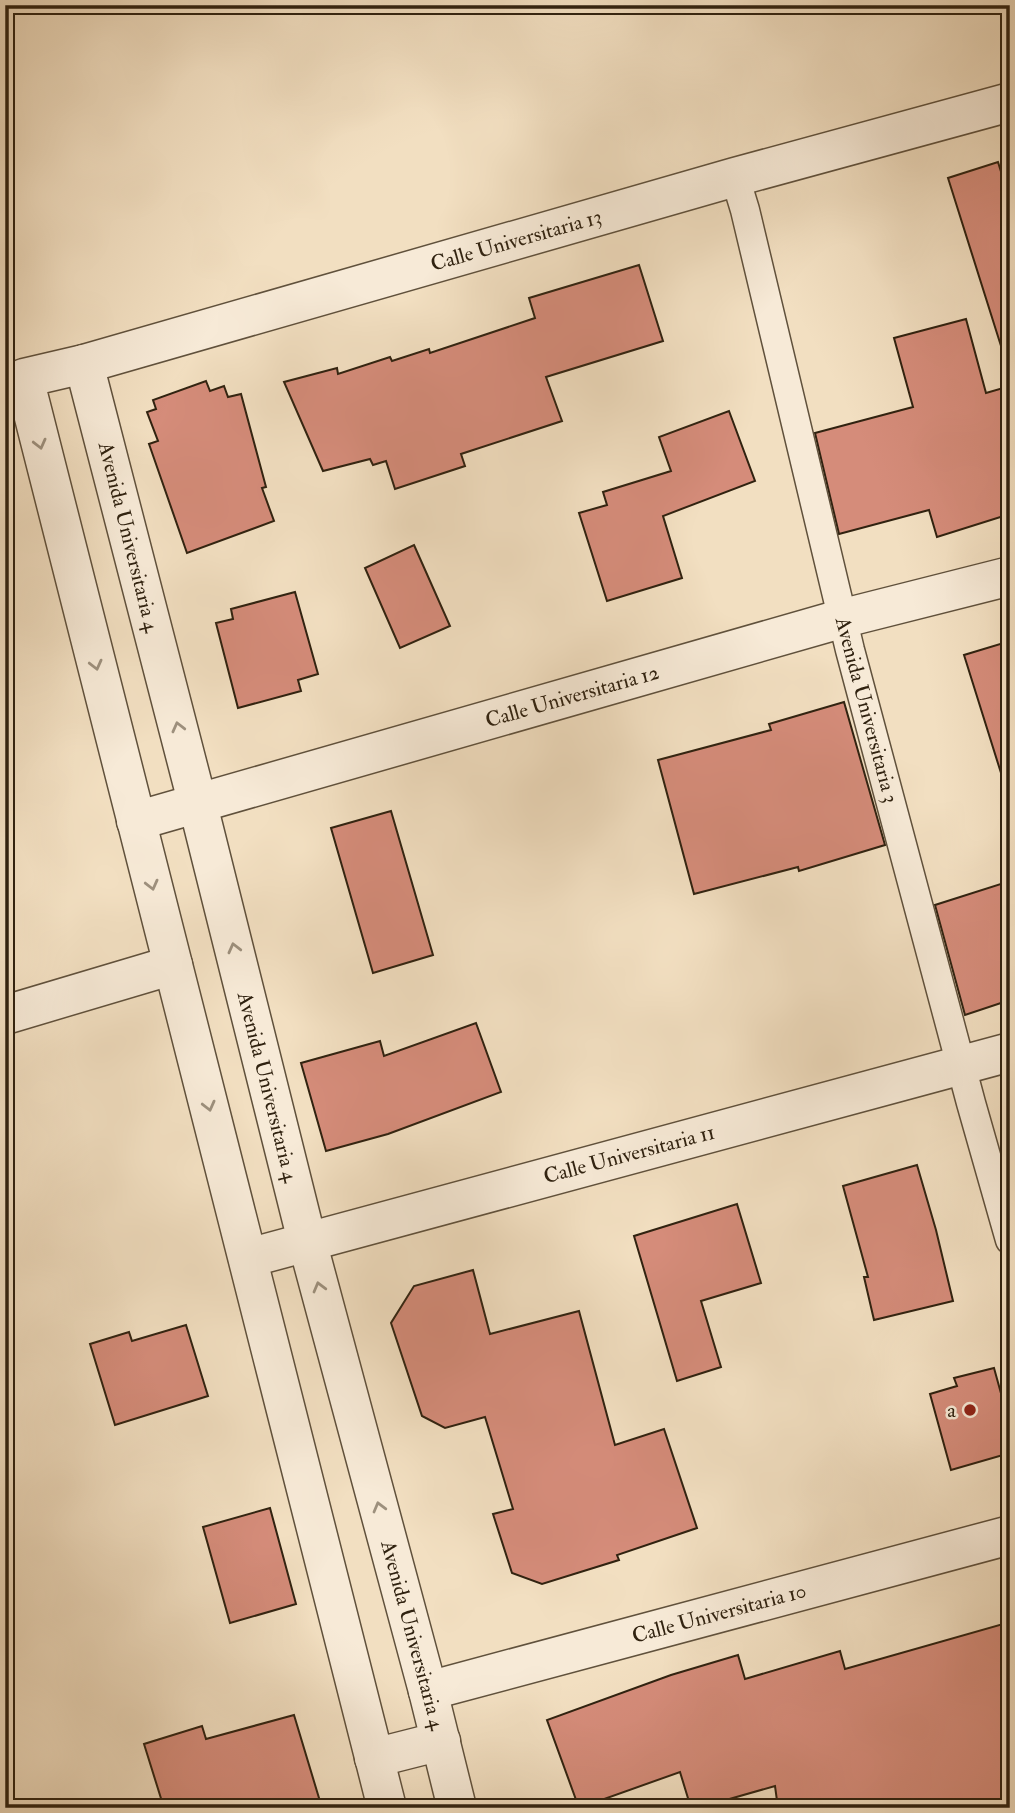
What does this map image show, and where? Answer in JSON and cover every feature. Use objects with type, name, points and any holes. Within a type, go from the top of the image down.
[{"type":"street","name":"Calle Universitaria 13","points":[[136,821],[23,378],[85,364],[735,177],[1010,102]]},
{"type":"street","name":"Avenida Universitaria 3","points":[[735,177],[854,664],[1010,1240]]},
{"type":"street","name":"Avenida Universitaria 4","points":[[85,364],[307,1241],[457,1808]]},
{"type":"street","name":"Calle Universitaria 12","points":[[136,821],[844,618],[1010,576]]},
{"type":"street","points":[[136,821],[387,1808]]},
{"type":"street","points":[[5,1015],[173,965]]},
{"type":"street","name":"Calle Universitaria 11","points":[[248,1258],[1010,1052]]},
{"type":"street","name":"Calle Universitaria 10","points":[[428,1691],[1010,1535]]},
{"type":"street","points":[[374,1758],[441,1741]]},
{"type":"building","points":[[998,162],[1010,201],[1010,345],[1001,346],[948,178]]},
{"type":"building","points":[[639,265],[663,341],[546,377],[562,421],[461,454],[465,466],[395,489],[386,461],[373,465],[370,459],[323,471],[284,382],[337,368],[338,374],[390,357],[392,361],[429,349],[430,353],[535,318],[529,298]]},
{"type":"building","points":[[966,319],[986,393],[1010,386],[1010,514],[937,537],[929,510],[839,534],[815,433],[913,407],[894,338]]},
{"type":"building","points":[[206,381],[210,391],[224,386],[228,397],[241,394],[266,487],[262,488],[274,521],[187,553],[149,444],[158,441],[147,412],[156,409],[153,400]]},
{"type":"building","points":[[729,411],[755,481],[663,516],[682,578],[607,601],[579,513],[607,505],[603,492],[671,471],[659,437]]},
{"type":"building","points":[[414,545],[450,626],[400,648],[365,568]]},
{"type":"building","points":[[295,592],[318,674],[298,680],[301,691],[238,708],[216,623],[233,619],[231,609]]},
{"type":"building","points":[[1010,641],[1010,772],[1001,773],[964,655]]},
{"type":"building","points":[[844,702],[885,845],[799,871],[798,867],[694,894],[658,760],[771,730],[769,724]]},
{"type":"building","points":[[391,811],[433,955],[373,973],[331,828]]},
{"type":"building","points":[[1010,881],[1010,1000],[965,1015],[935,905]]},
{"type":"building","points":[[476,1023],[501,1092],[388,1134],[326,1151],[301,1063],[380,1041],[384,1056]]},
{"type":"building","points":[[917,1165],[953,1301],[874,1320],[864,1277],[868,1277],[843,1186]]},
{"type":"building","points":[[737,1204],[761,1283],[701,1301],[721,1367],[677,1381],[634,1236]]},
{"type":"building","points":[[473,1270],[490,1334],[579,1311],[615,1445],[664,1429],[697,1528],[617,1555],[619,1560],[542,1584],[512,1573],[493,1514],[513,1509],[485,1417],[445,1428],[422,1416],[391,1323],[414,1286]]},
{"type":"building","points":[[186,1325],[208,1396],[115,1425],[90,1344],[129,1332],[132,1341]]},
{"type":"building","name":"a","points":[[994,1368],[1010,1426],[1010,1453],[951,1470],[930,1394],[957,1386],[954,1378]]},
{"type":"building","points":[[270,1508],[296,1604],[230,1623],[203,1527]]},
{"type":"building","points":[[1010,1622],[1010,1808],[778,1808],[775,1786],[691,1808],[680,1772],[579,1808],[547,1720],[671,1675],[738,1655],[745,1679],[840,1651],[845,1669]]},
{"type":"building","points":[[294,1715],[322,1808],[164,1808],[144,1744],[202,1726],[206,1739]]},
{"type":"place","name":"a","points":[[970,1410]]}]
